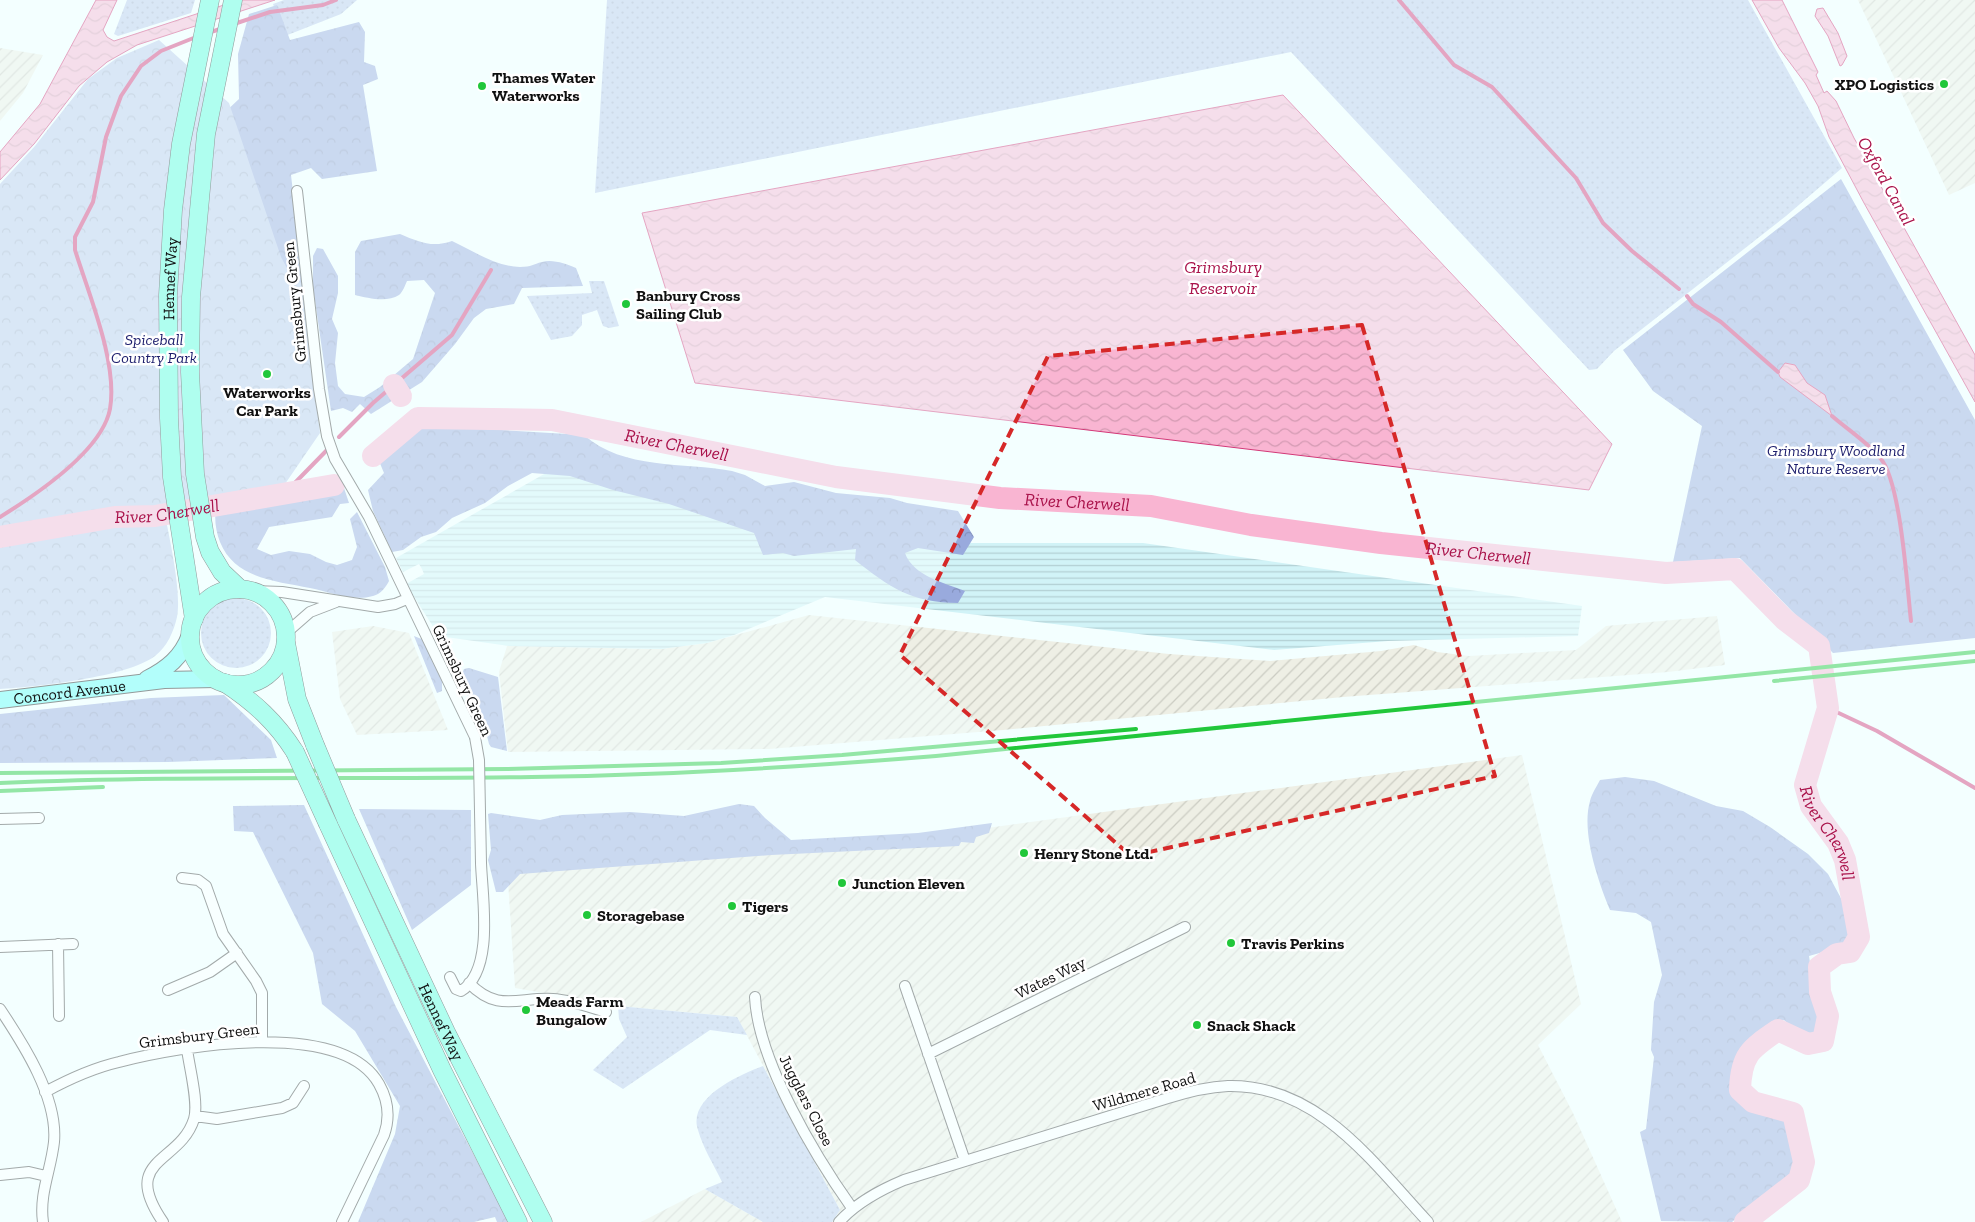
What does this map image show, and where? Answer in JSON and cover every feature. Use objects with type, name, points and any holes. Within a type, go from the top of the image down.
[{"type":"highway","name":"Hennef Way","points":[[192,627],[184,554],[172,477],[169,418],[168,295],[173,210],[189,99],[210,0]]},
{"type":"highway","name":"Hennef Way","points":[[233,0],[206,134],[190,297],[190,372],[195,474],[205,537],[210,552],[222,572],[246,590]]},
{"type":"highway","points":[[226,590],[246,590],[265,598],[276,607],[283,619],[286,638],[282,656],[274,668],[264,677],[251,683],[237,685],[220,681],[205,672],[197,661],[192,648],[192,627],[201,606],[212,596],[226,590]]},
{"type":"highway","name":"Hennef Way","points":[[286,638],[297,699],[346,819],[450,1040],[543,1222]]},
{"type":"highway","name":"Hennef Way","points":[[220,681],[252,702],[281,730],[295,752],[438,1061],[518,1222]]},
{"type":"main road","name":"Concord Avenue","points":[[138,684],[175,661],[183,652],[192,627]]},
{"type":"main road","name":"Concord Avenue","points":[[0,700],[173,680],[220,681]]},
{"type":"street","name":"Grimsbury Green","points":[[297,191],[321,406],[327,436],[338,463],[369,517],[475,737],[479,760],[481,863],[485,929],[479,960],[469,983]]},
{"type":"street","points":[[246,590],[282,592],[378,607],[395,604],[407,599]]},
{"type":"street","points":[[286,638],[310,612],[337,602]]},
{"type":"street","points":[[0,819],[39,818]]},
{"type":"street","points":[[182,878],[198,880],[206,886],[212,897],[220,928],[252,973],[262,993],[262,1041]]},
{"type":"street","name":"Wates Way","points":[[928,1054],[1185,927]]},
{"type":"street","points":[[58,944],[59,1016]]},
{"type":"street","points":[[0,948],[73,944]]},
{"type":"street","points":[[168,990],[210,972],[237,953]]},
{"type":"street","points":[[450,977],[458,991],[469,983],[481,995],[497,1001],[561,1000],[606,1012]]},
{"type":"street","points":[[905,986],[966,1161]]},
{"type":"street","name":"Jugglers Close","points":[[755,997],[759,1029],[772,1066],[829,1173],[852,1208]]},
{"type":"street","points":[[0,1009],[23,1047],[45,1092],[54,1130],[42,1204],[43,1222]]},
{"type":"street","name":"Grimsbury Green","points":[[45,1092],[78,1075],[112,1064],[187,1049],[262,1041],[314,1048],[352,1058],[366,1066],[381,1088],[388,1113],[386,1129],[342,1222]]},
{"type":"street","points":[[162,1222],[149,1197],[148,1176],[157,1160],[188,1132],[195,1116],[187,1049]]},
{"type":"street","points":[[195,1116],[217,1119],[282,1108],[293,1103],[304,1086]]},
{"type":"street","name":"Wildmere Road","points":[[839,1222],[852,1208],[895,1184],[1189,1092],[1227,1086],[1244,1086],[1282,1094],[1317,1112],[1353,1142],[1428,1222]]},
{"type":"street","points":[[0,1176],[29,1172],[46,1176]]},
{"type":"highlighted area","points":[[1362,325],[1495,776],[1131,856],[900,655],[1048,356]]},
{"type":"shaded area","name":"XPO Logistics","points":[[1858,0],[1975,0],[1975,183],[1949,195]]},
{"type":"shaded area","points":[[0,48],[43,55],[23,93],[0,121]]},
{"type":"shaded area","points":[[553,469],[969,543],[1143,543],[1582,606],[1578,636],[1388,641],[1274,650],[825,597],[734,635],[707,643],[661,649],[509,646],[439,636],[406,584],[424,574],[422,569],[419,564],[403,572],[396,558]]},
{"type":"shaded area","points":[[809,615],[1169,654],[1270,661],[1381,651],[1414,645],[1437,652],[1469,656],[1576,650],[1606,626],[1717,616],[1725,665],[1668,672],[1343,697],[1003,730],[769,749],[508,752],[499,672],[507,646],[661,649],[707,643]]},
{"type":"shaded area","points":[[373,626],[409,633],[448,730],[357,735],[340,699],[332,632]]},
{"type":"shaded area","points":[[1522,755],[1581,1004],[1538,1045],[1573,1113],[1622,1222],[832,1222],[840,1210],[737,1017],[618,1006],[515,988],[507,866],[965,831]]},
{"type":"shaded area","points":[[705,1189],[763,1222],[641,1222]]},
{"type":"green space","points":[[127,0],[195,0],[191,13],[118,36],[114,34]]},
{"type":"green space","points":[[284,0],[357,0],[341,14],[285,36],[273,4]]},
{"type":"green space","points":[[607,0],[1748,0],[1842,168],[1786,216],[1614,351],[1597,369],[1589,370],[1291,52],[595,193]]},
{"type":"green space","points":[[277,5],[290,40],[359,22],[365,32],[364,62],[375,66],[378,79],[363,85],[377,171],[322,179],[311,168],[291,175],[308,323],[292,331],[223,114],[239,99],[238,54],[249,14]]},
{"type":"green space","name":"Spiceball Country Park","points":[[159,40],[229,103],[281,257],[289,272],[301,283],[320,433],[285,484],[163,504],[176,577],[178,605],[177,617],[172,633],[163,648],[155,656],[124,670],[81,680],[0,689],[0,184],[35,146],[88,79],[117,58]]},
{"type":"green space","name":"Grimsbury Woodland Nature Reserve","points":[[1841,179],[1975,420],[1975,638],[1833,653],[1740,558],[1673,562],[1702,426],[1653,391],[1623,350]]},
{"type":"green space","points":[[400,234],[420,242],[432,244],[452,241],[485,258],[511,266],[527,266],[546,261],[564,264],[576,268],[583,286],[522,288],[514,304],[486,309],[474,318],[455,344],[422,382],[371,414],[360,404],[352,412],[343,408],[331,411],[313,287],[313,256],[317,248],[323,249],[338,276],[338,293],[332,319],[338,333],[335,363],[338,386],[345,394],[364,397],[380,387],[413,359],[435,293],[424,280],[407,281],[399,295],[389,299],[355,295],[355,252],[361,241]]},
{"type":"green space","points":[[589,281],[604,281],[619,326],[609,328],[603,326],[597,310],[582,315],[582,325],[572,336],[551,340],[527,296],[592,293]]},
{"type":"green space","points":[[418,425],[584,435],[600,446],[617,454],[655,463],[732,471],[745,475],[765,486],[794,482],[836,493],[890,498],[907,503],[958,511],[974,537],[963,555],[918,548],[905,553],[909,561],[922,573],[939,582],[965,591],[958,603],[914,597],[890,585],[855,560],[856,549],[794,556],[783,553],[763,555],[754,533],[669,504],[613,490],[570,476],[532,473],[508,486],[485,503],[452,518],[436,532],[421,537],[403,550],[392,552],[373,511],[368,490],[384,473],[379,461]]},
{"type":"green space","points":[[338,486],[344,488],[349,503],[340,504],[332,517],[269,527],[257,549],[271,555],[289,551],[310,554],[337,565],[352,560],[357,547],[350,519],[357,512],[385,567],[389,581],[383,590],[376,595],[365,598],[341,596],[258,576],[236,564],[220,542],[216,526],[216,509],[324,491]]},
{"type":"green space","points":[[236,598],[255,604],[265,614],[271,633],[265,652],[255,662],[236,668],[217,662],[207,652],[201,633],[207,614],[217,604]]},
{"type":"green space","points":[[414,636],[424,640],[442,681],[442,691],[437,693]]},
{"type":"green space","points":[[469,668],[498,677],[507,751],[491,747],[489,744],[482,721],[468,696],[463,682],[464,669]]},
{"type":"green space","points":[[224,695],[271,740],[277,758],[168,762],[0,763],[0,714],[151,698]]},
{"type":"green space","points":[[1625,777],[1654,781],[1716,806],[1743,811],[1770,827],[1808,854],[1828,874],[1844,904],[1850,940],[1830,950],[1809,956],[1815,996],[1823,1018],[1821,1027],[1808,1039],[1800,1035],[1784,1020],[1756,1041],[1740,1063],[1735,1074],[1735,1085],[1740,1095],[1762,1109],[1788,1117],[1793,1132],[1794,1148],[1793,1165],[1789,1180],[1762,1196],[1732,1222],[1661,1221],[1640,1132],[1646,1129],[1654,1057],[1651,1050],[1654,1002],[1662,975],[1651,922],[1636,913],[1610,910],[1596,871],[1589,841],[1588,813],[1593,792],[1600,780]]},
{"type":"green space","points":[[739,804],[754,806],[791,840],[918,833],[992,823],[989,833],[976,837],[974,843],[961,842],[959,846],[771,855],[520,874],[503,892],[496,892],[488,860],[491,850],[488,814],[540,820],[562,815],[630,812],[684,816]]},
{"type":"green space","points":[[304,805],[396,1007],[509,1222],[497,1222],[495,1217],[474,1222],[358,1222],[395,1134],[400,1106],[355,1031],[322,1004],[313,953],[253,832],[234,831],[233,806]]},
{"type":"green space","points":[[359,809],[471,810],[471,885],[412,930]]},
{"type":"green space","points":[[618,1006],[737,1017],[747,1035],[710,1030],[623,1089],[593,1070],[627,1037],[619,1019]]},
{"type":"green space","points":[[763,1066],[840,1210],[832,1222],[763,1222],[705,1189],[722,1182],[700,1137],[697,1118],[700,1108],[717,1089],[741,1075]]},
{"type":"water","points":[[96,0],[117,0],[103,30],[107,37],[114,41],[239,0],[275,0],[137,45],[107,62],[79,86],[34,144],[0,180],[0,152],[40,104]]},
{"type":"water","points":[[1752,0],[1782,0],[1818,72],[1816,75],[1824,93],[1827,91],[1836,101],[1854,138],[1975,355],[1975,402],[1864,203],[1829,137],[1818,106],[1805,83],[1779,48]]},
{"type":"water","points":[[1823,8],[1838,33],[1847,56],[1840,66],[1828,36],[1815,16],[1817,9]]},
{"type":"water","name":"Grimsbury Reservoir","points":[[1283,95],[1612,444],[1589,490],[695,383],[642,213]]},
{"type":"water","points":[[1785,363],[1795,365],[1807,383],[1825,395],[1832,416],[1780,377],[1778,372]]},
{"type":"waterway","points":[[234,24],[270,12],[323,5],[336,0]]},
{"type":"waterway","points":[[1399,0],[1454,65],[1492,87],[1576,178],[1603,223],[1632,251],[1679,289]]},
{"type":"waterway","points":[[208,33],[223,28]]},
{"type":"waterway","points":[[0,517],[48,485],[65,471],[94,441],[104,425],[110,409],[110,371],[101,329],[75,250],[75,237],[93,202],[106,137],[121,96],[141,66],[161,51],[196,37]]},
{"type":"waterway","points":[[339,437],[373,403],[452,335],[491,270]]},
{"type":"waterway","points":[[1687,296],[1693,304],[1721,322],[1778,372]]},
{"type":"waterway","points":[[394,385],[401,396]]},
{"type":"waterway","points":[[1832,416],[1871,448],[1881,459],[1888,472],[1894,490],[1902,536],[1911,621]]},
{"type":"waterway","name":"River Cherwell","points":[[373,456],[418,418],[552,420],[836,477],[1000,498],[1151,506],[1251,525],[1381,543],[1666,573],[1735,569],[1785,620],[1819,646],[1828,708],[1805,785],[1811,806],[1838,843],[1845,860],[1859,937],[1850,952],[1837,954],[1819,967],[1820,992],[1828,1016],[1823,1041],[1808,1044],[1778,1030],[1760,1042],[1745,1061],[1742,1069],[1740,1090],[1753,1102],[1793,1113],[1804,1162],[1799,1180],[1745,1222]]},
{"type":"waterway","points":[[284,494],[327,450]]},
{"type":"waterway","name":"River Cherwell","points":[[0,537],[115,517],[155,516],[334,485]]},
{"type":"waterway","points":[[1828,708],[1877,731],[1975,788]]},
{"type":"railway","points":[[0,783],[199,778],[583,776],[835,764],[936,756],[1975,652]]},
{"type":"railway","points":[[1774,681],[1975,661]]},
{"type":"railway","points":[[0,773],[507,769],[721,763],[842,755],[1136,729]]},
{"type":"railway","points":[[0,791],[103,787]]},
{"type":"place","name":"XPO Logistics","points":[[1944,84]]},
{"type":"place","name":"Thames Water Waterworks","points":[[482,86]]},
{"type":"place","name":"Banbury Cross Sailing Club","points":[[626,304]]},
{"type":"place","name":"Waterworks Car Park","points":[[267,374]]},
{"type":"place","name":"Henry Stone Ltd.","points":[[1024,853]]},
{"type":"place","name":"Junction Eleven","points":[[842,883]]},
{"type":"place","name":"Tigers","points":[[732,906]]},
{"type":"place","name":"Storagebase","points":[[587,915]]},
{"type":"place","name":"Travis Perkins","points":[[1231,943]]},
{"type":"place","name":"Meads Farm Bungalow","points":[[526,1010]]},
{"type":"place","name":"Snack Shack","points":[[1197,1025]]},
{"type":"water label","name":"Oxford Canal","points":[[1886,181]]}]
